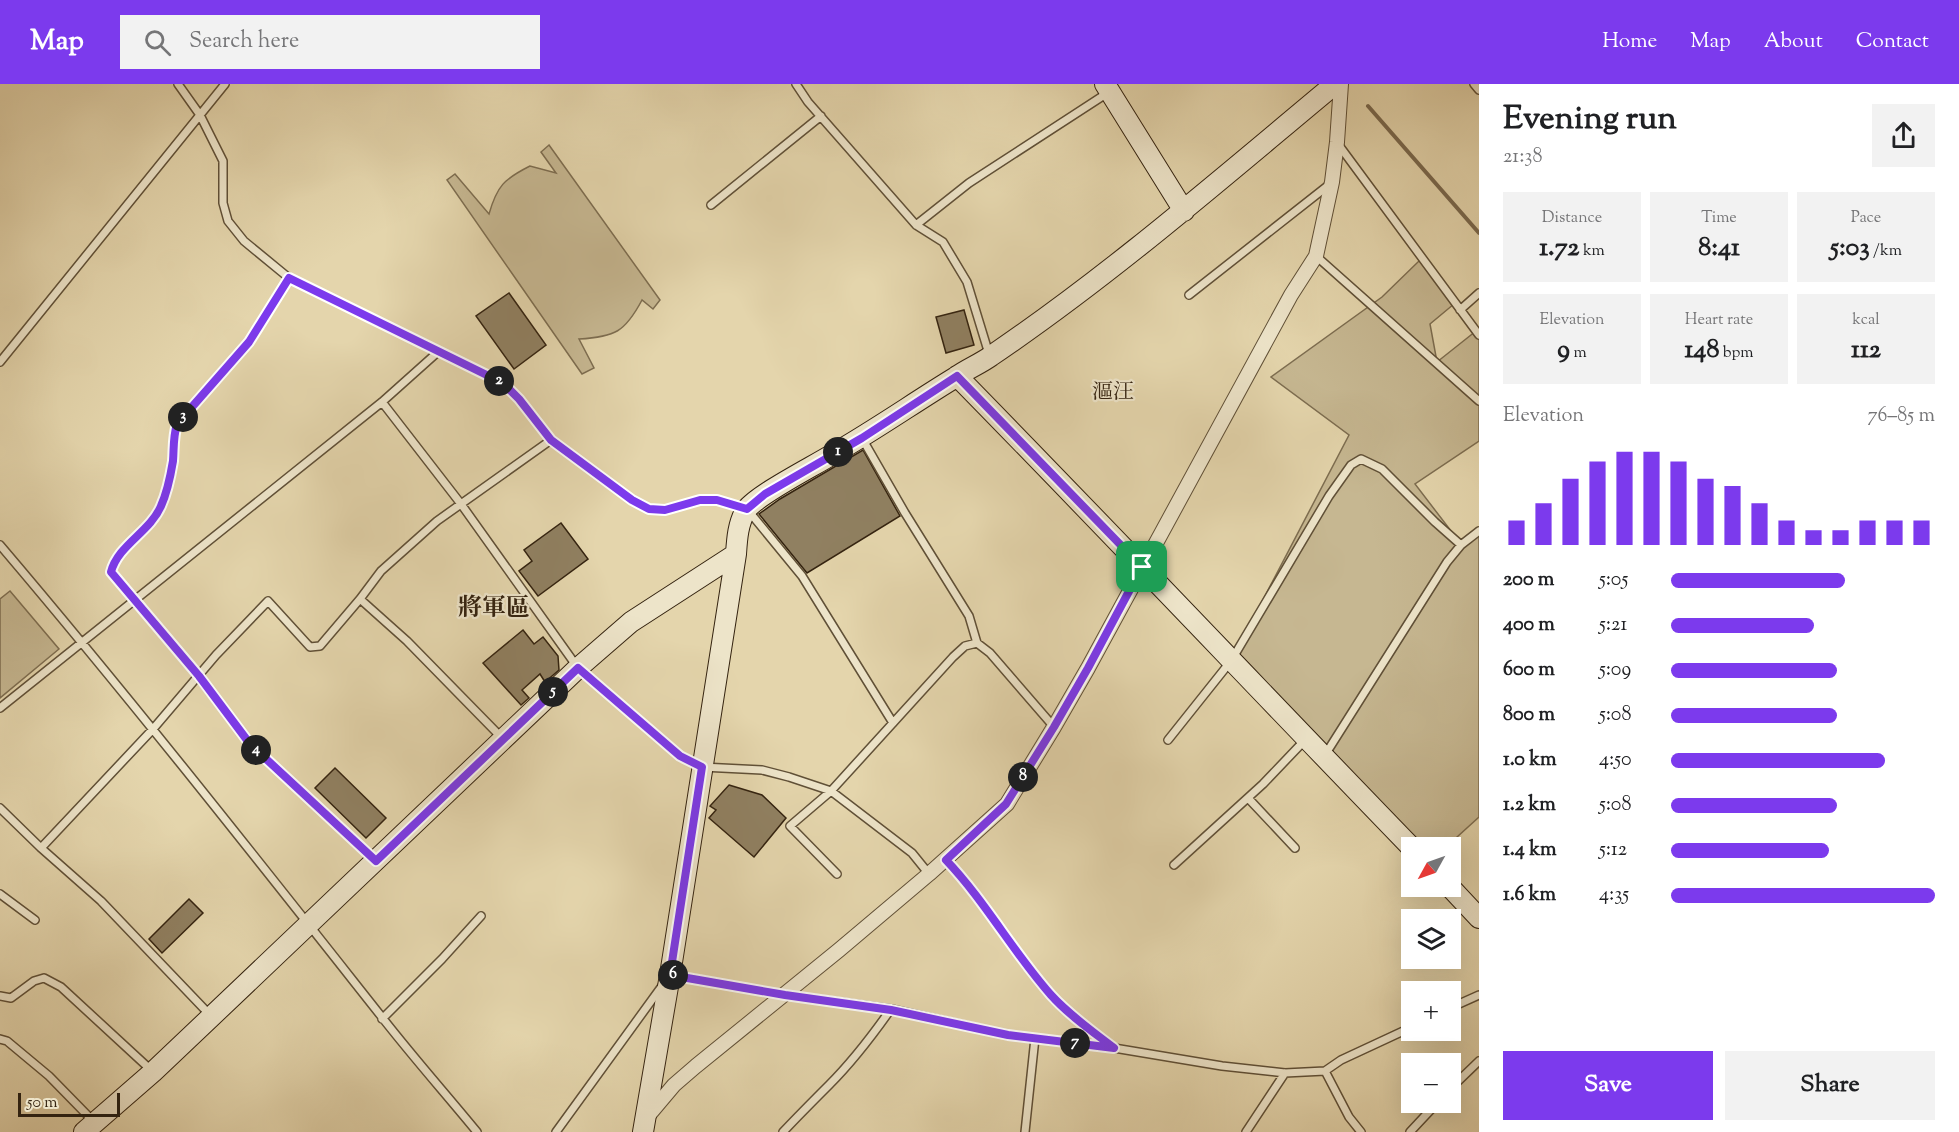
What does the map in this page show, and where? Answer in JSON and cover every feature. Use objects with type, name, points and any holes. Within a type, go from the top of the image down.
[{"type":"street","points":[[644,1125],[670,975],[737,536],[747,509],[765,494],[862,438],[990,357],[1184,211],[1335,84]]},
{"type":"street","points":[[644,1125],[674,1085],[946,860],[1006,804],[1054,727],[1291,296],[1316,256],[1332,182],[1341,84]]},
{"type":"street","points":[[1107,88],[1184,211]]},
{"type":"street","points":[[957,376],[1401,837]]},
{"type":"street","points":[[90,1128],[153,1072],[578,668],[631,622],[736,554]]},
{"type":"street","points":[[1459,897],[1479,918]]},
{"type":"lane","points":[[178,84],[200,115],[223,161],[223,203],[228,221],[243,241],[289,278],[503,383],[519,399],[551,440],[632,500],[649,509],[665,510],[700,500],[717,500],[747,509],[802,576],[893,723]]},
{"type":"lane","points":[[0,362],[225,84]]},
{"type":"lane","points":[[795,84],[808,102],[916,225],[943,242],[967,282],[990,357]]},
{"type":"lane","points":[[1474,84],[1479,90]]},
{"type":"lane","points":[[916,225],[969,183],[1107,88]]},
{"type":"lane","points":[[711,205],[821,116]]},
{"type":"lane","points":[[1337,142],[1479,335]]},
{"type":"lane","points":[[1188,295],[1332,182]]},
{"type":"lane","points":[[1316,256],[1479,401]]},
{"type":"lane","points":[[289,278],[249,342],[177,424],[172,439],[173,462],[161,507],[114,561],[111,572],[199,676],[250,744],[376,861]]},
{"type":"lane","points":[[1460,310],[1479,293]]},
{"type":"lane","points":[[0,708],[382,402],[440,351]]},
{"type":"lane","points":[[382,402],[461,504],[578,668],[680,756],[702,767],[762,770],[831,791],[912,853],[929,874]]},
{"type":"lane","points":[[862,438],[969,616],[977,643],[990,653],[1054,727]]},
{"type":"lane","points":[[41,848],[153,729],[216,655],[268,601],[310,647],[320,646],[381,571],[437,521],[551,440]]},
{"type":"lane","points":[[1168,740],[1231,661],[1329,496],[1351,465],[1361,459],[1382,469],[1461,545]]},
{"type":"lane","points":[[1323,757],[1447,562],[1461,545],[1479,531]]},
{"type":"lane","points":[[0,545],[83,642],[309,924],[382,1019],[477,1132]]},
{"type":"lane","points":[[360,599],[407,641],[504,739]]},
{"type":"lane","points":[[837,874],[790,826],[831,791],[953,657],[965,646],[977,643]]},
{"type":"lane","points":[[1174,865],[1248,798],[1306,739]]},
{"type":"lane","points":[[1248,798],[1295,848]]},
{"type":"lane","points":[[1,810],[100,901],[211,1017]]},
{"type":"lane","points":[[946,860],[964,880],[1051,995],[1076,1019],[1114,1048]]},
{"type":"lane","points":[[0,894],[35,920]]},
{"type":"lane","points":[[382,1019],[481,916]]},
{"type":"lane","points":[[556,1132],[670,975],[891,1010],[1008,1035],[1285,1073],[1325,1071],[1341,1060],[1401,1032]]},
{"type":"lane","points":[[0,996],[11,998],[34,981],[44,978],[61,987],[153,1072]]},
{"type":"lane","points":[[1461,1003],[1479,995]]},
{"type":"lane","points":[[783,1132],[865,1046],[891,1010]]},
{"type":"lane","points":[[1025,1132],[1035,1038]]},
{"type":"lane","points":[[0,1039],[7,1041],[49,1076],[90,1128]]},
{"type":"lane","points":[[1461,1078],[1479,1061]]},
{"type":"lane","points":[[1325,1071],[1349,1117],[1360,1132]]},
{"type":"lane","points":[[1246,1132],[1285,1073]]},
{"type":"lane","points":[[1410,1132],[1428,1113]]},
{"type":"shaded area","points":[[549,145],[660,300],[653,309],[642,300],[630,319],[618,331],[602,337],[579,339],[594,368],[582,374],[447,180],[455,174],[489,214],[499,190],[514,175],[530,166],[556,173],[541,152]]},
{"type":"shaded area","points":[[1420,260],[1454,304],[1430,324],[1437,362],[1476,331],[1479,335],[1479,441],[1415,484],[1461,544],[1479,529],[1479,817],[1457,837],[1401,837],[1231,661],[1349,435],[1271,377],[1382,297]]},
{"type":"shaded area","points":[[10,591],[59,649],[0,698],[0,599]]},
{"type":"building","points":[[509,293],[546,345],[514,369],[476,316]]},
{"type":"building","points":[[964,310],[974,345],[946,353],[936,317]]},
{"type":"building","points":[[863,450],[900,516],[807,573],[759,514]]},
{"type":"building","points":[[561,523],[588,559],[538,596],[519,571],[532,561],[524,550]]},
{"type":"building","points":[[523,630],[534,644],[543,637],[558,656],[559,670],[545,682],[540,674],[522,690],[529,698],[521,705],[483,663]]},
{"type":"building","points":[[335,768],[386,818],[366,838],[315,788]]},
{"type":"building","points":[[729,785],[762,795],[786,818],[754,857],[709,818],[716,810],[710,806]]},
{"type":"building","points":[[189,899],[203,913],[162,953],[149,939]]},
{"type":"waterway","points":[[1368,106],[1479,233]]},
{"type":"district","name":"漚汪","points":[[1113,391]]},
{"type":"district","name":"將軍區","points":[[494,607]]},
{"type":"route","points":[[289,278],[503,383],[519,399],[551,440],[632,500],[649,509],[665,510],[700,500],[717,500],[747,509],[765,494],[862,438],[957,376],[1074,494],[1142,567],[1088,668],[1006,804],[946,860],[964,880],[1051,995],[1076,1019],[1114,1048],[1008,1035],[891,1010],[670,975],[702,767],[680,756],[578,668],[376,861],[250,744],[199,676],[111,572],[114,561],[161,507],[173,462],[172,439],[177,424],[249,342],[289,278]]}]
